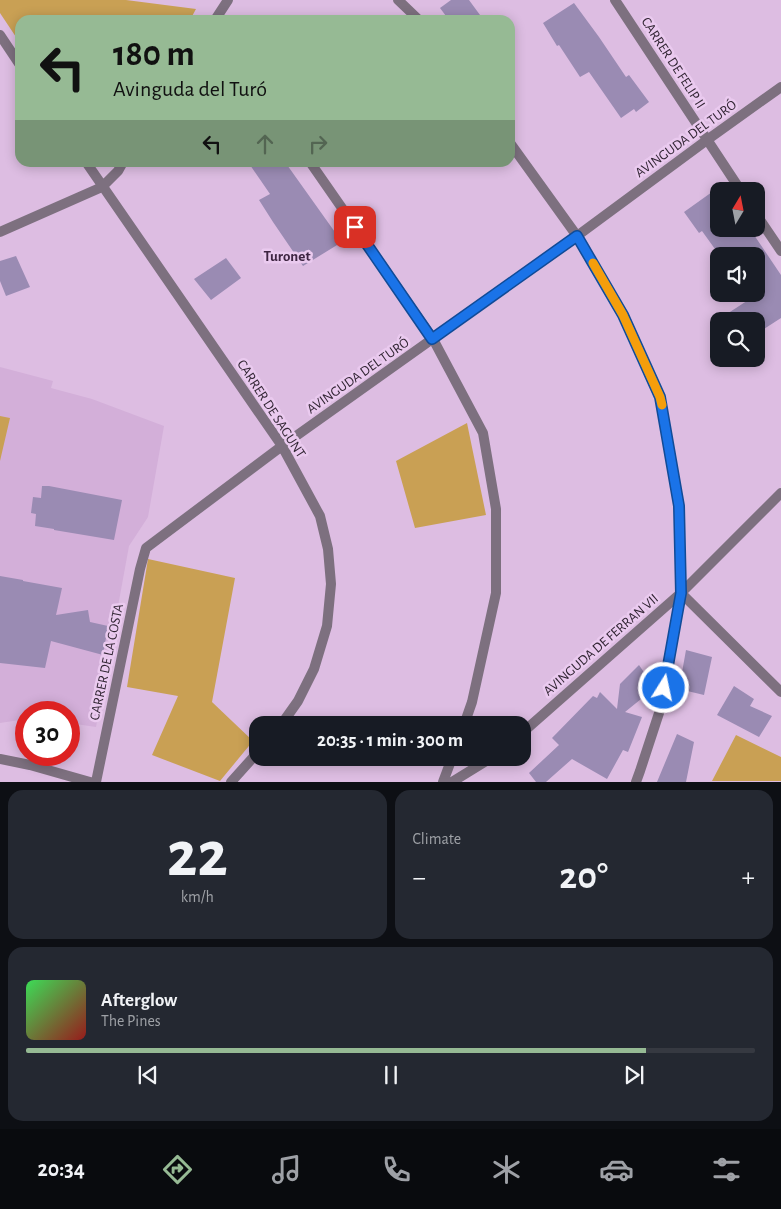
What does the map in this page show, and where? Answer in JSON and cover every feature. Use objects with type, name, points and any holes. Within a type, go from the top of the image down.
[{"type":"street","points":[[219,15],[228,0]]},
{"type":"street","points":[[398,0],[414,15]]},
{"type":"street","name":"CARRER DE FELIP II","points":[[615,0],[735,182]]},
{"type":"street","points":[[0,35],[15,58]]},
{"type":"street","name":"AVINGUDA DEL TURÓ","points":[[146,548],[282,446],[577,236],[781,87]]},
{"type":"street","points":[[515,150],[577,236],[623,315],[660,397],[679,506],[681,593],[661,706],[636,782]]},
{"type":"street","name":"CARRER DE SAGUNT","points":[[89,167],[282,446],[320,516],[328,549],[331,584],[327,626],[314,669],[298,701],[287,716]]},
{"type":"street","points":[[0,232],[102,187],[120,167]]},
{"type":"street","points":[[313,167],[432,339],[483,432],[496,509],[496,593],[472,702],[467,716]]},
{"type":"street","points":[[765,227],[781,251]]},
{"type":"street","name":"AVINGUDA DE FERRAN VII","points":[[531,725],[681,593],[781,493]]},
{"type":"street","name":"CARRER DE LA COSTA","points":[[96,782],[146,548]]},
{"type":"street","points":[[681,593],[781,692]]},
{"type":"street","points":[[0,760],[30,765],[90,782]]},
{"type":"street","points":[[231,782],[249,762]]},
{"type":"street","points":[[444,782],[449,766]]},
{"type":"street","points":[[452,782],[478,766]]},
{"type":"shaded area","points":[[0,0],[126,0],[196,9],[193,15],[15,15],[15,36],[0,13]]},
{"type":"shaded area","points":[[0,367],[53,381],[51,388],[92,399],[164,426],[148,517],[129,546],[96,727],[80,725],[80,701],[15,701],[15,721],[0,723]]},
{"type":"shaded area","points":[[0,416],[10,418],[0,461]]},
{"type":"shaded area","points":[[467,423],[486,515],[415,528],[396,461]]},
{"type":"shaded area","points":[[148,559],[235,578],[212,702],[249,737],[249,746],[220,781],[152,755],[178,696],[127,687]]},
{"type":"shaded area","points":[[736,735],[781,757],[781,781],[712,781]]},
{"type":"building","points":[[451,0],[469,0],[480,15],[445,15],[440,8]]},
{"type":"building","points":[[574,3],[626,77],[629,75],[649,102],[636,112],[634,109],[621,118],[589,72],[580,77],[543,23]]},
{"type":"building","points":[[251,167],[289,167],[342,242],[303,266],[259,200],[270,194]]},
{"type":"building","points":[[710,193],[710,238],[756,238],[762,247],[714,247],[702,231],[699,233],[684,212]]},
{"type":"building","points":[[765,251],[781,275],[781,318],[765,328],[765,312],[730,312],[745,302],[765,302]]},
{"type":"building","points":[[16,256],[30,287],[6,296],[0,281],[0,261]]},
{"type":"building","points":[[226,258],[241,278],[211,300],[194,279]]},
{"type":"building","points":[[42,486],[122,500],[114,540],[35,526],[36,514],[31,513],[33,497],[41,498]]},
{"type":"building","points":[[0,576],[62,588],[56,615],[88,610],[90,622],[108,626],[103,655],[51,641],[45,668],[0,663]]},
{"type":"building","points":[[686,650],[712,657],[704,695],[679,689]]},
{"type":"building","points":[[639,665],[650,681],[646,685],[646,695],[625,712],[642,717],[628,752],[623,750],[607,779],[572,759],[546,782],[536,782],[529,773],[559,745],[552,738],[593,696],[597,698],[600,692],[617,709],[620,684]]},
{"type":"building","points":[[734,686],[754,699],[750,706],[772,716],[759,737],[717,715]]},
{"type":"building","points":[[677,734],[694,742],[686,782],[657,782]]},
{"type":"slow traffic","points":[[593,263],[623,315],[662,405]]},
{"type":"district","name":"Turonet","points":[[287,256]]},
{"type":"route","points":[[355,227],[432,339],[577,236],[623,315],[660,397],[679,506],[681,593],[664,688]]}]
